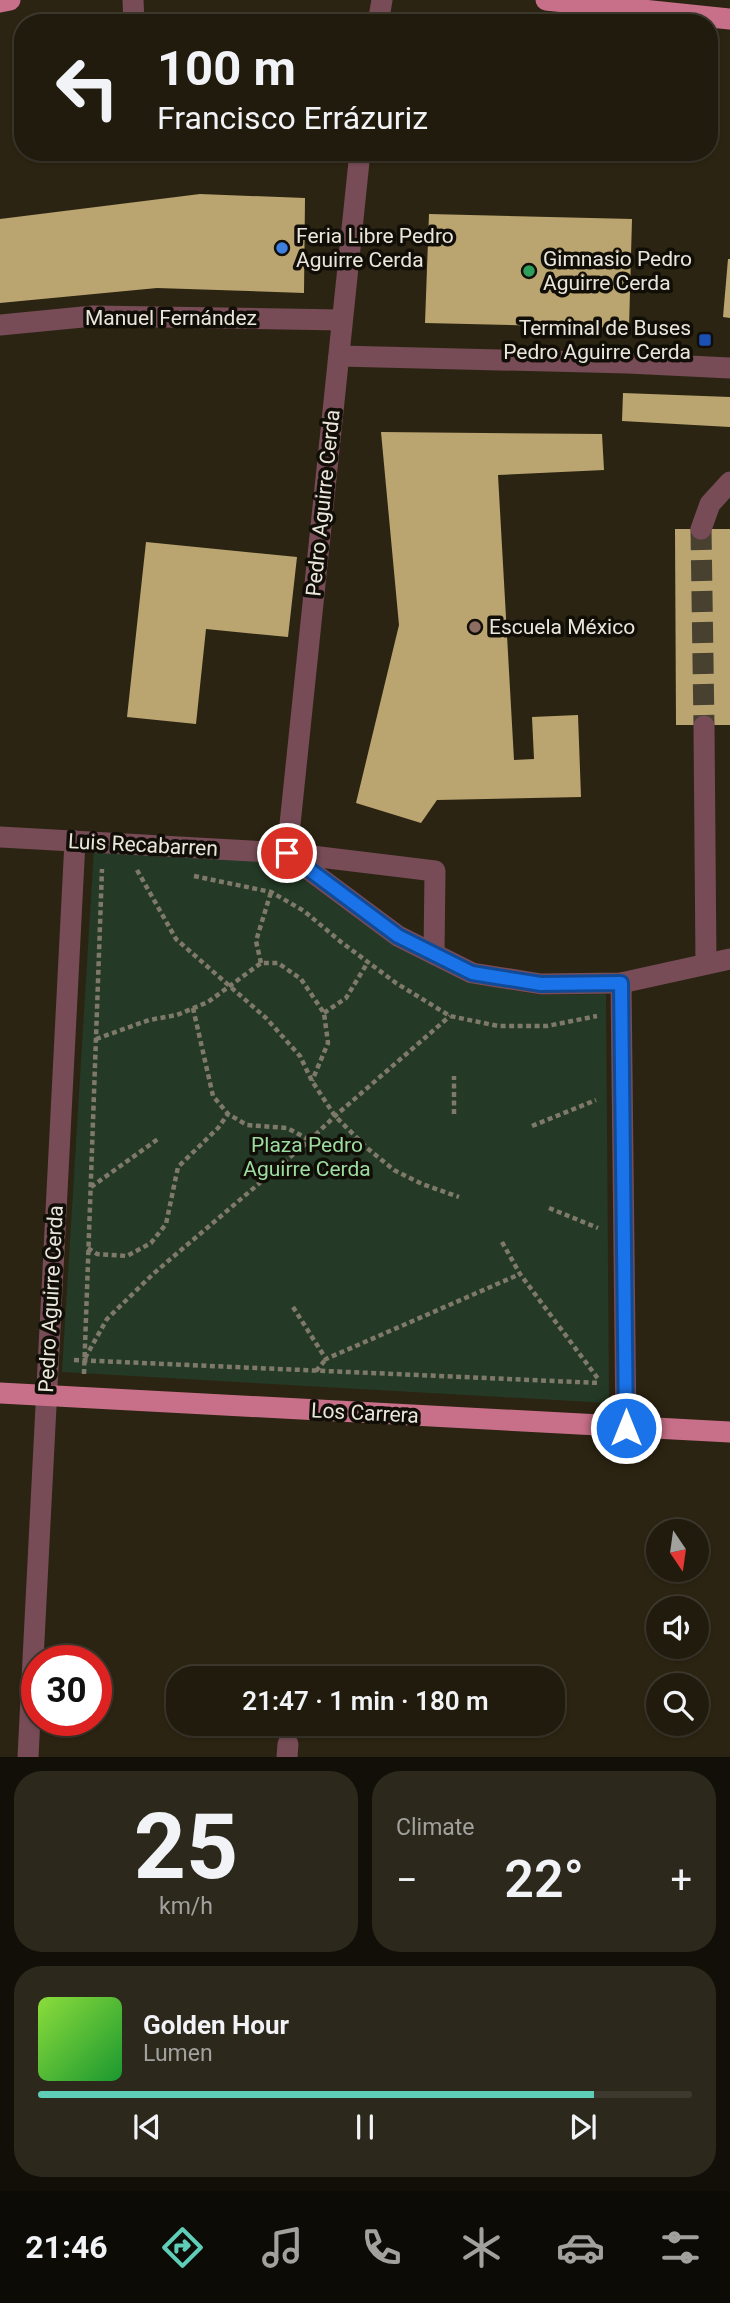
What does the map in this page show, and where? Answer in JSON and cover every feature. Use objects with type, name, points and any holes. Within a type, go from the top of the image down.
[{"type":"main road","points":[[0,2],[10,0]]},
{"type":"main road","points":[[546,0],[682,14]]},
{"type":"main road","name":"Los Carrera","points":[[0,1393],[730,1432]]},
{"type":"street","name":"Pedro Aguirre Cerda","points":[[287,853],[358,161]]},
{"type":"street","name":"Manuel Fernández","points":[[0,325],[93,316],[342,320]]},
{"type":"street","points":[[339,356],[730,368]]},
{"type":"street","points":[[701,529],[710,504],[730,482]]},
{"type":"street","points":[[704,726],[706,963]]},
{"type":"street","name":"Luis Recabarren","points":[[0,837],[287,853],[435,871],[434,954]]},
{"type":"street","name":"Pedro Aguirre Cerda","points":[[28,1757],[75,841]]},
{"type":"street","points":[[287,853],[398,936],[472,973],[541,984],[621,983],[730,959]]},
{"type":"street","points":[[621,983],[626,1428]]},
{"type":"path","points":[[83,1397],[102,868],[114,869]]},
{"type":"path","points":[[125,869],[149,871]]},
{"type":"path","points":[[137,870],[176,939],[266,1018],[300,1056],[312,1081],[335,1116],[394,1170],[422,1184],[459,1197]]},
{"type":"path","points":[[184,873],[271,892],[304,911],[396,983],[450,1016],[498,1026],[547,1026],[622,1011]]},
{"type":"path","points":[[261,963],[256,941],[271,892]]},
{"type":"path","points":[[324,1013],[346,998],[369,962]]},
{"type":"path","points":[[96,1039],[149,1020],[177,1015],[208,1002],[261,963],[278,963],[302,979],[324,1013],[328,1043],[312,1081]]},
{"type":"path","points":[[192,1008],[213,1096],[228,1114],[247,1125],[287,1128],[310,1140]]},
{"type":"path","points":[[84,1360],[107,1319],[153,1274],[450,1016]]},
{"type":"path","points":[[454,1076],[454,1114]]},
{"type":"path","points":[[532,1126],[596,1100]]},
{"type":"path","points":[[88,1248],[97,1254],[127,1256],[151,1243],[166,1224],[178,1167],[218,1128],[228,1114]]},
{"type":"path","points":[[90,1188],[158,1139]]},
{"type":"path","points":[[549,1208],[598,1228]]},
{"type":"path","points":[[48,1359],[601,1383],[520,1274],[502,1242]]},
{"type":"path","points":[[316,1371],[326,1359],[520,1274]]},
{"type":"path","points":[[293,1307],[326,1359]]},
{"type":"green space","name":"Plaza Pedro Aguirre Cerda","points":[[94,849],[280,862],[393,945],[469,983],[541,995],[606,994],[609,1403],[62,1372]]},
{"type":"building","points":[[200,194],[305,198],[304,293],[157,288],[0,303],[0,219]]},
{"type":"building","name":"Gimnasio Pedro Aguirre Cerda","points":[[429,214],[632,219],[629,328],[425,323]]},
{"type":"building","points":[[730,259],[730,318],[723,317]]},
{"type":"building","points":[[623,393],[730,397],[730,427],[622,421]]},
{"type":"building","points":[[381,432],[602,434],[604,470],[498,475],[514,760],[534,759],[532,717],[578,715],[581,797],[437,800],[421,823],[356,803],[399,625]]},
{"type":"building","points":[[675,529],[730,529],[730,725],[676,725]]},
{"type":"building","points":[[146,542],[297,557],[288,637],[206,629],[196,724],[127,717]]},
{"type":"tunnel","points":[[701,529],[704,726]]},
{"type":"place","name":"Feria Libre Pedro Aguirre Cerda","points":[[282,248]]},
{"type":"place","name":"Gimnasio Pedro Aguirre Cerda","points":[[529,271]]},
{"type":"place","name":"Terminal de Buses Pedro Aguirre Cerda","points":[[705,340]]},
{"type":"place","name":"Escuela México","points":[[475,627]]},
{"type":"route","points":[[287,853],[398,936],[472,973],[541,984],[621,983],[626,1428]]}]
